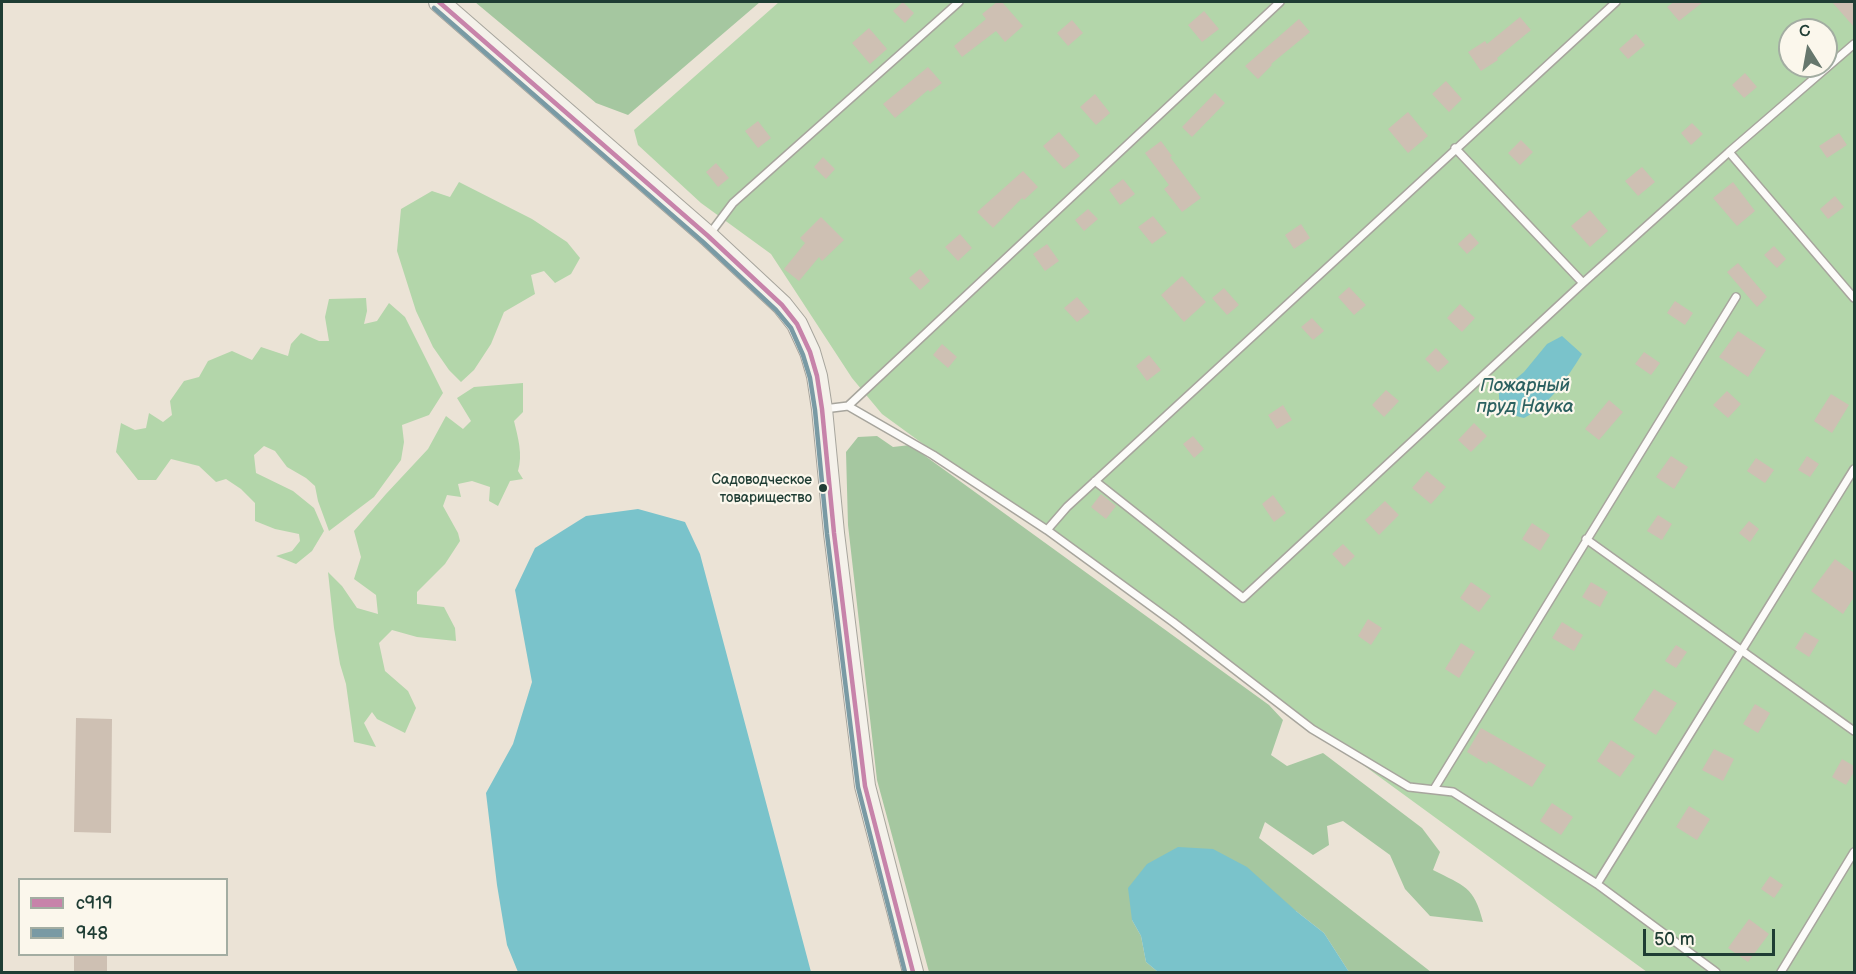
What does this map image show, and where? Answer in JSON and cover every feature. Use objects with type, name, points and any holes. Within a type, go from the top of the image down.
[{"type":"street","points":[[439,2],[708,236],[782,304],[797,324],[810,352],[817,376],[822,409],[834,533],[865,786],[913,972]]},
{"type":"lane","points":[[708,236],[734,203],[959,2]]},
{"type":"lane","points":[[822,409],[848,406],[1280,2]]},
{"type":"lane","points":[[1047,530],[1067,507],[1095,481],[1616,2]]},
{"type":"lane","points":[[1095,481],[1243,598],[1583,283],[1854,44]]},
{"type":"lane","points":[[1455,148],[1583,283]]},
{"type":"lane","points":[[1729,152],[1854,298]]},
{"type":"lane","points":[[1434,789],[1736,297]]},
{"type":"lane","points":[[848,406],[933,455],[1047,530],[1173,622],[1312,729],[1409,787],[1453,792],[1597,884],[1716,972]]},
{"type":"lane","points":[[1597,884],[1854,469]]},
{"type":"lane","points":[[1586,539],[1854,731]]},
{"type":"lane","points":[[1781,972],[1854,852]]},
{"type":"green space","points":[[475,2],[760,2],[628,115],[596,103]]},
{"type":"green space","points":[[779,2],[1854,2],[1854,972],[1647,972],[882,414],[852,378],[771,254],[701,203],[638,145],[634,130]]},
{"type":"green space","points":[[459,182],[532,219],[567,242],[580,258],[571,274],[555,283],[544,271],[531,275],[535,294],[504,312],[491,344],[474,370],[461,382],[449,370],[433,347],[416,311],[397,251],[401,209],[432,191],[450,197]]},
{"type":"green space","points":[[366,298],[367,311],[364,324],[377,321],[389,303],[405,317],[443,393],[429,415],[402,425],[404,442],[401,460],[374,497],[329,531],[315,486],[287,467],[275,451],[264,446],[254,455],[256,473],[293,491],[314,508],[324,531],[312,551],[296,564],[276,556],[292,551],[300,541],[299,534],[275,529],[255,521],[255,503],[241,489],[226,479],[216,482],[199,466],[171,459],[156,480],[138,480],[116,452],[121,423],[135,430],[146,428],[149,413],[163,422],[172,415],[170,401],[184,381],[199,377],[208,361],[232,351],[252,360],[261,347],[288,356],[291,344],[301,333],[319,341],[329,341],[325,317],[329,299]]},
{"type":"green space","points":[[523,383],[523,412],[514,421],[520,452],[518,471],[523,479],[510,481],[498,506],[489,501],[490,487],[472,481],[458,484],[461,497],[447,495],[443,506],[460,541],[445,564],[417,592],[417,604],[444,607],[455,628],[456,641],[417,637],[392,630],[379,643],[385,671],[408,691],[416,708],[405,733],[377,719],[372,712],[364,723],[376,747],[354,742],[346,684],[334,628],[328,572],[342,586],[357,608],[378,614],[376,595],[354,579],[361,557],[354,531],[428,449],[446,416],[463,429],[471,421],[457,398],[474,387]]},
{"type":"green space","points":[[877,436],[893,447],[910,445],[1269,705],[1283,720],[1271,755],[1287,766],[1323,753],[1422,828],[1440,852],[1433,870],[1466,888],[1476,901],[1483,922],[1430,916],[1405,889],[1390,855],[1343,821],[1327,826],[1329,845],[1313,855],[1265,822],[1259,838],[1431,972],[1349,972],[1324,933],[1296,911],[1132,920],[1141,936],[1146,962],[1158,972],[929,972],[877,780],[848,525],[846,452],[858,437]]},
{"type":"water","name":"Пожарный пруд Наука","points":[[1562,336],[1582,354],[1564,382],[1542,406],[1524,418],[1505,411],[1500,404],[1499,393],[1524,372],[1547,344]]},
{"type":"water","points":[[638,509],[685,522],[700,554],[811,972],[518,972],[507,945],[486,793],[513,744],[532,682],[515,590],[535,548],[586,516]]},
{"type":"water","points":[[1178,847],[1213,849],[1247,867],[1324,933],[1349,972],[1158,972],[1146,962],[1141,936],[1132,920],[1128,888],[1147,864]]},
{"type":"building","points":[[903,2],[914,13],[905,23],[893,11]]},
{"type":"building","points":[[997,2],[1002,2],[1023,26],[1005,42],[996,31],[962,57],[954,46],[986,19],[982,14]]},
{"type":"building","points":[[1674,2],[1703,2],[1679,21],[1667,7]]},
{"type":"building","points":[[1832,2],[1854,2],[1854,27]]},
{"type":"building","points":[[1204,11],[1219,29],[1202,42],[1188,25]]},
{"type":"building","points":[[1520,17],[1531,30],[1497,58],[1498,60],[1481,71],[1468,52],[1485,41],[1487,44]]},
{"type":"building","points":[[1299,19],[1310,32],[1271,64],[1258,79],[1245,66]]},
{"type":"building","points":[[1072,20],[1083,33],[1068,46],[1057,33]]},
{"type":"building","points":[[869,28],[887,49],[870,64],[852,43]]},
{"type":"building","points":[[1636,34],[1645,45],[1628,59],[1619,49]]},
{"type":"building","points":[[928,67],[942,83],[930,92],[928,90],[895,118],[883,104]]},
{"type":"building","points":[[1745,73],[1757,87],[1744,98],[1732,85]]},
{"type":"building","points":[[1446,81],[1462,99],[1449,112],[1432,94]]},
{"type":"building","points":[[1215,93],[1225,103],[1192,137],[1182,127]]},
{"type":"building","points":[[1095,94],[1110,113],[1096,125],[1080,107]]},
{"type":"building","points":[[1408,112],[1428,136],[1408,153],[1388,129]]},
{"type":"building","points":[[758,121],[771,138],[758,148],[745,131]]},
{"type":"building","points":[[1692,123],[1703,134],[1691,145],[1681,133]]},
{"type":"building","points":[[1059,132],[1080,156],[1064,169],[1043,146]]},
{"type":"building","points":[[1839,133],[1847,145],[1827,158],[1819,146]]},
{"type":"building","points":[[1521,140],[1533,152],[1520,165],[1508,153]]},
{"type":"building","points":[[1161,141],[1172,156],[1170,157],[1201,198],[1182,212],[1164,189],[1169,185],[1145,153]]},
{"type":"building","points":[[823,157],[835,169],[826,179],[814,167]]},
{"type":"building","points":[[716,163],[729,178],[718,187],[706,172]]},
{"type":"building","points":[[1642,167],[1655,182],[1638,196],[1625,181]]},
{"type":"building","points":[[1023,171],[1038,187],[1024,200],[1022,198],[993,228],[977,212]]},
{"type":"building","points":[[1123,179],[1135,194],[1120,205],[1109,190]]},
{"type":"building","points":[[1733,182],[1755,211],[1737,226],[1713,198]]},
{"type":"building","points":[[1835,196],[1844,207],[1828,219],[1820,209]]},
{"type":"building","points":[[1088,209],[1098,219],[1084,231],[1075,220]]},
{"type":"building","points":[[1590,210],[1608,231],[1590,247],[1571,226]]},
{"type":"building","points":[[1153,216],[1167,233],[1152,244],[1138,227]]},
{"type":"building","points":[[821,217],[844,240],[822,261],[819,257],[799,281],[784,269],[805,243],[800,238]]},
{"type":"building","points":[[1301,224],[1310,238],[1294,249],[1285,235]]},
{"type":"building","points":[[1470,233],[1479,243],[1467,254],[1458,244]]},
{"type":"building","points":[[960,234],[972,248],[958,261],[945,247]]},
{"type":"building","points":[[1047,244],[1059,261],[1045,271],[1033,254]]},
{"type":"building","points":[[1774,246],[1786,259],[1777,268],[1764,255]]},
{"type":"building","points":[[1738,263],[1767,297],[1757,307],[1727,272]]},
{"type":"building","points":[[920,269],[930,281],[920,290],[909,278]]},
{"type":"building","points":[[1182,276],[1206,302],[1184,322],[1161,295]]},
{"type":"building","points":[[1349,287],[1366,305],[1354,315],[1338,297]]},
{"type":"building","points":[[1224,288],[1239,305],[1227,315],[1212,298]]},
{"type":"building","points":[[1077,297],[1090,312],[1077,322],[1064,308]]},
{"type":"building","points":[[1675,301],[1693,313],[1685,325],[1667,313]]},
{"type":"building","points":[[1460,304],[1475,318],[1462,332],[1447,318]]},
{"type":"building","points":[[1312,318],[1324,331],[1313,340],[1301,327]]},
{"type":"building","points":[[1738,331],[1766,350],[1748,377],[1719,357]]},
{"type":"building","points":[[942,344],[957,357],[948,368],[933,355]]},
{"type":"building","points":[[1436,348],[1449,362],[1438,372],[1425,359]]},
{"type":"building","points":[[1644,352],[1660,363],[1651,375],[1635,364]]},
{"type":"building","points":[[1149,355],[1161,370],[1147,381],[1136,366]]},
{"type":"building","points":[[1386,390],[1399,401],[1384,417],[1372,405]]},
{"type":"building","points":[[1727,391],[1741,404],[1728,418],[1713,405]]},
{"type":"building","points":[[1831,394],[1849,405],[1832,433],[1814,421]]},
{"type":"building","points":[[1609,400],[1623,412],[1599,440],[1585,429]]},
{"type":"building","points":[[1283,405],[1292,420],[1277,429],[1268,415]]},
{"type":"building","points":[[1474,423],[1487,436],[1471,452],[1458,440]]},
{"type":"building","points":[[1193,436],[1204,449],[1194,458],[1183,444]]},
{"type":"building","points":[[1671,456],[1688,467],[1674,489],[1656,477]]},
{"type":"building","points":[[1807,456],[1819,464],[1810,477],[1798,470]]},
{"type":"building","points":[[1756,458],[1774,470],[1765,483],[1747,471]]},
{"type":"building","points":[[1427,471],[1446,487],[1431,504],[1412,488]]},
{"type":"building","points":[[1101,494],[1116,506],[1106,519],[1091,507]]},
{"type":"building","points":[[1273,495],[1286,513],[1274,522],[1262,504]]},
{"type":"building","points":[[1385,501],[1399,515],[1379,535],[1365,520]]},
{"type":"building","points":[[1658,515],[1672,524],[1662,540],[1647,531]]},
{"type":"building","points":[[1749,521],[1759,529],[1750,542],[1739,533]]},
{"type":"building","points":[[1532,523],[1550,535],[1540,551],[1522,539]]},
{"type":"building","points":[[1343,544],[1355,556],[1344,567],[1332,554]]},
{"type":"building","points":[[1835,559],[1854,573],[1854,597],[1843,614],[1811,591]]},
{"type":"building","points":[[1471,582],[1491,596],[1479,612],[1460,598]]},
{"type":"building","points":[[1591,582],[1608,592],[1600,607],[1582,597]]},
{"type":"building","points":[[1368,619],[1382,628],[1371,645],[1358,636]]},
{"type":"building","points":[[1562,622],[1583,635],[1574,651],[1552,638]]},
{"type":"building","points":[[1805,632],[1819,640],[1809,657],[1795,648]]},
{"type":"building","points":[[1461,643],[1475,652],[1459,678],[1445,669]]},
{"type":"building","points":[[1676,645],[1687,652],[1676,668],[1665,661]]},
{"type":"building","points":[[1654,689],[1677,703],[1656,735],[1633,720]]},
{"type":"building","points":[[1755,704],[1770,713],[1758,733],[1743,724]]},
{"type":"building","points":[[76,718],[112,719],[111,833],[74,832]]},
{"type":"building","points":[[1481,728],[1546,765],[1532,787],[1488,761],[1487,764],[1467,752]]},
{"type":"building","points":[[1611,740],[1635,756],[1620,777],[1597,761]]},
{"type":"building","points":[[1714,749],[1734,759],[1723,781],[1702,770]]},
{"type":"building","points":[[1842,759],[1854,766],[1854,772],[1846,785],[1832,777]]},
{"type":"building","points":[[1552,803],[1573,817],[1561,835],[1540,821]]},
{"type":"building","points":[[1689,806],[1710,819],[1697,840],[1676,827]]},
{"type":"building","points":[[1770,876],[1783,885],[1774,898],[1761,889]]},
{"type":"building","points":[[1749,919],[1769,934],[1748,962],[1728,948]]},
{"type":"building","points":[[74,956],[107,956],[107,972],[74,972]]},
{"type":"transit line","name":"с919","points":[[439,2],[708,236],[782,305],[797,324],[810,352],[817,376],[822,409],[834,533],[865,786],[913,972]]},
{"type":"transit line","name":"948","points":[[434,8],[703,242],[776,310],[791,328],[810,378],[815,410],[827,534],[858,787],[905,972]]},
{"type":"place","name":"Садоводческое товарищество","points":[[823,488]]}]
